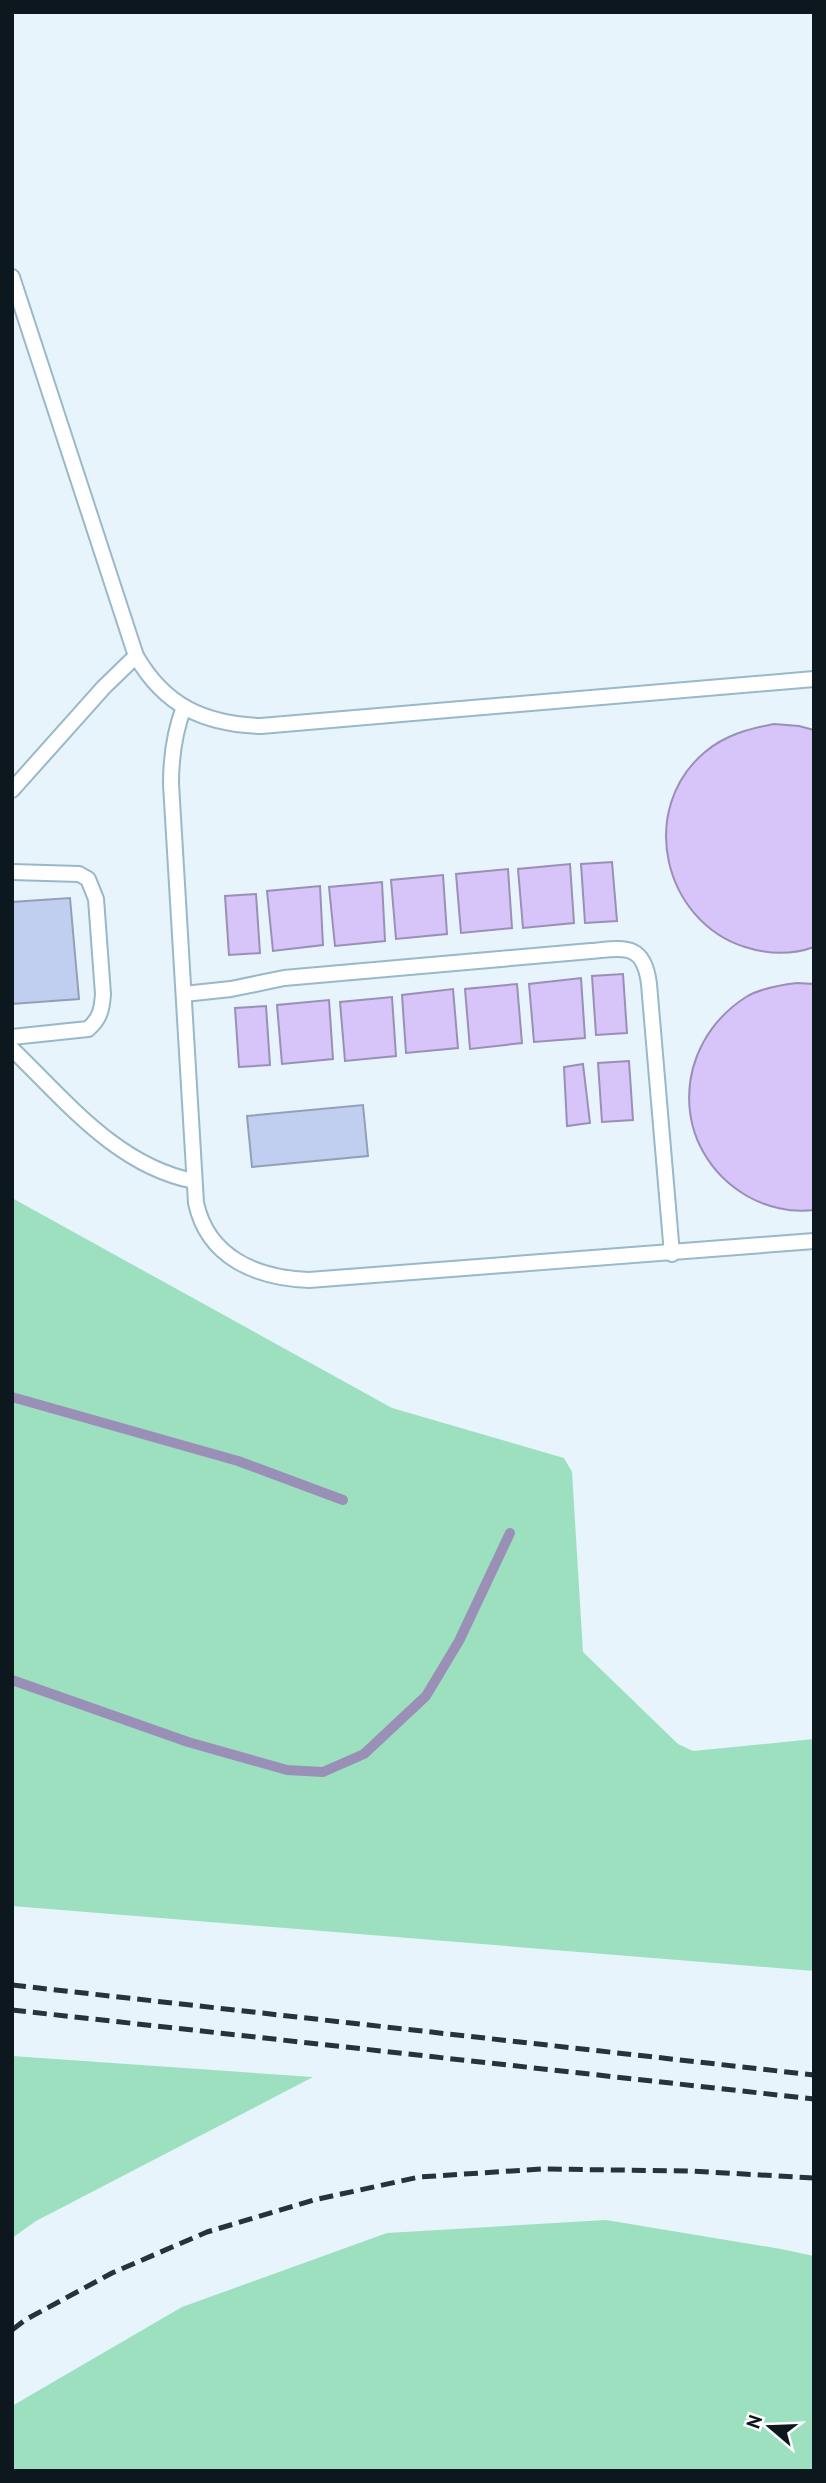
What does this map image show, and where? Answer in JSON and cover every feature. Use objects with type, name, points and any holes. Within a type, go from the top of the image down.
[{"type":"lane","points":[[12,277],[136,656],[147,675],[165,694],[184,707],[207,718],[232,725],[261,726],[814,680]]},
{"type":"lane","points":[[12,790],[104,687],[136,656]]},
{"type":"lane","points":[[184,707],[176,728],[171,755],[194,1181],[200,1221],[212,1241],[251,1269],[269,1276],[289,1279],[334,1279],[814,1241]]},
{"type":"lane","points":[[12,872],[79,873],[88,879],[96,899],[103,994],[102,1009],[96,1022],[88,1029],[12,1038]]},
{"type":"lane","points":[[184,994],[231,989],[284,978],[577,952],[620,949],[639,954],[645,963],[649,984],[672,1254]]},
{"type":"lane","points":[[12,1049],[121,1151],[160,1172],[194,1181]]},
{"type":"green space","points":[[12,1198],[392,1408],[564,1458],[572,1472],[583,1652],[678,1744],[693,1751],[814,1739],[814,1971],[12,1906]]},
{"type":"green space","points":[[12,2056],[313,2077],[36,2221],[12,2238]]},
{"type":"green space","points":[[606,2220],[814,2256],[814,2471],[12,2471],[12,2406],[182,2307],[387,2233]]},
{"type":"shaded area","points":[[774,724],[814,730],[814,947],[788,952],[745,947],[717,933],[695,914],[678,889],[669,861],[666,832],[671,803],[684,776],[705,752],[737,734]]},
{"type":"shaded area","points":[[612,862],[617,921],[585,923],[581,864]]},
{"type":"shaded area","points":[[570,864],[574,923],[523,928],[518,869]]},
{"type":"shaded area","points":[[508,869],[512,928],[461,933],[456,874]]},
{"type":"shaded area","points":[[443,875],[447,934],[396,939],[391,880]]},
{"type":"shaded area","points":[[382,882],[385,941],[335,946],[329,887]]},
{"type":"shaded area","points":[[320,886],[323,945],[273,951],[267,891]]},
{"type":"shaded area","points":[[256,894],[260,953],[229,955],[225,896]]},
{"type":"shaded area","points":[[623,974],[627,1033],[596,1035],[592,976]]},
{"type":"shaded area","points":[[581,978],[585,1038],[534,1042],[529,984]]},
{"type":"shaded area","points":[[797,983],[814,984],[814,1210],[805,1211],[788,1210],[762,1203],[747,1196],[721,1176],[703,1152],[693,1125],[689,1097],[693,1069],[704,1042],[721,1017],[752,994],[771,987]]},
{"type":"shaded area","points":[[517,984],[522,1043],[470,1049],[465,989]]},
{"type":"shaded area","points":[[453,989],[458,1048],[406,1053],[402,995]]},
{"type":"shaded area","points":[[392,997],[396,1056],[345,1061],[340,1002]]},
{"type":"shaded area","points":[[329,1000],[333,1059],[282,1064],[277,1005]]},
{"type":"shaded area","points":[[266,1006],[270,1065],[239,1067],[235,1008]]},
{"type":"shaded area","points":[[629,1061],[633,1120],[602,1122],[598,1063]]},
{"type":"shaded area","points":[[583,1064],[590,1123],[567,1126],[564,1067]]},
{"type":"building","points":[[70,898],[79,999],[12,1004],[12,902]]},
{"type":"building","points":[[363,1105],[368,1156],[252,1167],[247,1116]]},
{"type":"waterway","points":[[12,1397],[238,1461],[343,1500]]},
{"type":"waterway","points":[[12,1680],[188,1742],[287,1770],[323,1772],[364,1754],[426,1696],[459,1641],[510,1533]]},
{"type":"railway","points":[[12,1985],[814,2075]]},
{"type":"railway","points":[[12,2010],[814,2099]]},
{"type":"railway","points":[[12,2330],[25,2320],[112,2273],[207,2232],[314,2200],[419,2177],[542,2169],[691,2171],[814,2178]]}]
